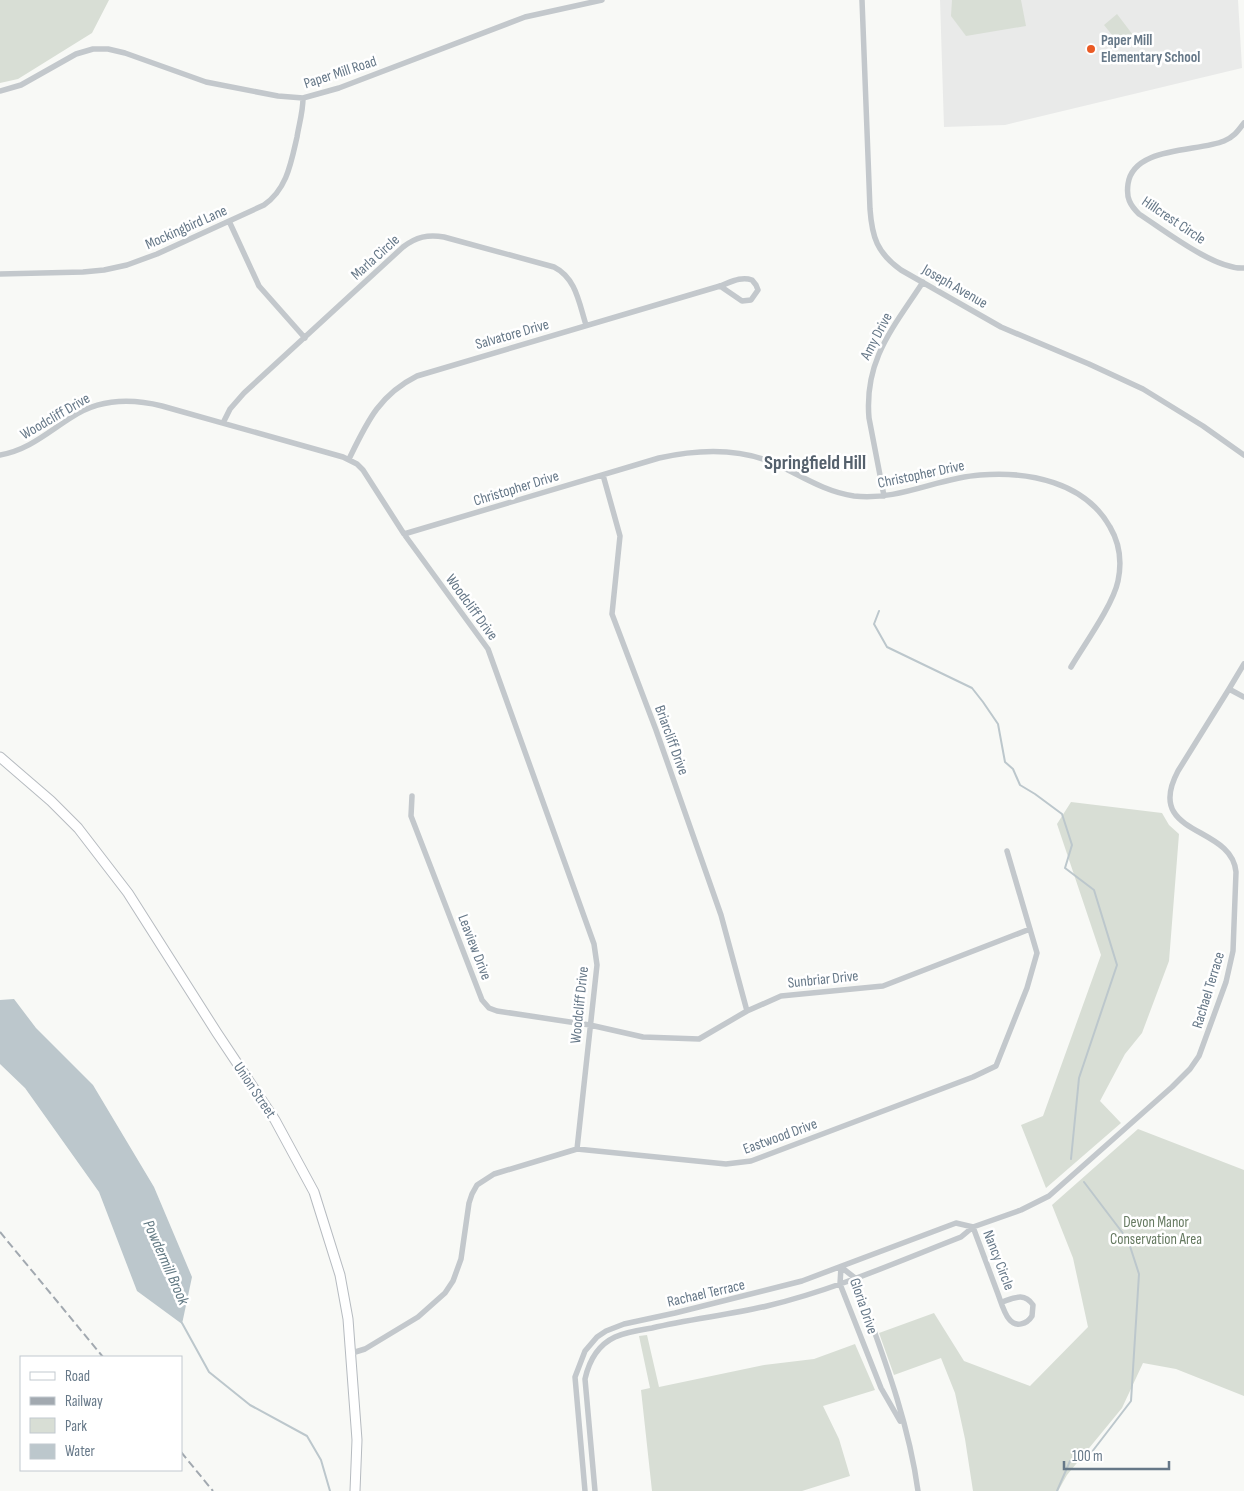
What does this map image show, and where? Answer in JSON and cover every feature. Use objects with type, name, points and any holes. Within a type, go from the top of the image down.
[{"type":"main road","name":"Union Street","points":[[0,757],[52,801],[78,828],[128,893],[275,1120],[314,1192],[340,1275],[348,1319],[357,1440],[355,1491]]},
{"type":"street","name":"Paper Mill Road","points":[[0,92],[21,85],[76,54],[93,49],[108,49],[125,53],[206,82],[278,96],[303,98],[339,88],[525,17],[602,0]]},
{"type":"street","name":"Joseph Avenue","points":[[862,0],[872,230],[880,250],[892,264],[1001,327],[1143,388],[1203,426],[1244,455]]},
{"type":"street","name":"Mockingbird Lane","points":[[0,274],[77,272],[118,267],[150,257],[264,205],[282,187],[291,164],[302,113],[303,98]]},
{"type":"street","name":"Hillcrest Circle","points":[[1244,123],[1236,135],[1223,142],[1160,155],[1141,162],[1129,177],[1127,188],[1130,206],[1140,214],[1211,260],[1227,267],[1244,268]]},
{"type":"street","points":[[229,221],[259,286],[305,338]]},
{"type":"street","name":"Marla Circle","points":[[223,423],[238,399],[408,243],[420,237],[432,235],[560,270],[570,279],[575,289],[586,325]]},
{"type":"street","name":"Salvatore Drive","points":[[349,459],[374,411],[389,395],[407,381],[428,372],[736,280],[747,278],[752,280],[758,290],[751,300],[742,301],[720,286]]},
{"type":"street","name":"Amy Drive","points":[[884,496],[869,418],[870,380],[882,345],[922,282]]},
{"type":"street","name":"Woodcliff Drive","points":[[0,455],[29,446],[86,409],[119,401],[135,401],[153,404],[349,459],[362,470],[404,534],[488,649],[594,944],[597,965],[577,1149]]},
{"type":"street","name":"Christopher Drive","points":[[404,534],[603,475],[672,456],[702,451],[736,453],[764,460],[818,486],[844,494],[865,497],[884,496],[958,478],[993,474],[1026,476],[1073,490],[1091,502],[1108,523],[1116,539],[1120,558],[1118,583],[1112,598],[1071,667]]},
{"type":"street","name":"Briarcliff Drive","points":[[603,475],[620,536],[612,614],[656,730],[718,906],[747,1010]]},
{"type":"street","name":"Rachael Terrace","points":[[595,1491],[585,1379],[590,1362],[608,1341],[624,1334],[677,1322],[766,1306],[840,1284],[961,1238],[973,1227],[1021,1210],[1049,1196],[1178,1081],[1195,1063],[1202,1050],[1224,991],[1232,958],[1236,868],[1232,857],[1226,850],[1178,818],[1172,809],[1170,793],[1172,782],[1178,771],[1244,664]]},
{"type":"street","points":[[1229,689],[1244,697]]},
{"type":"street","name":"Leaview Drive","points":[[412,796],[411,816],[484,1004],[497,1011],[590,1025]]},
{"type":"street","name":"Eastwood Drive","points":[[352,1353],[365,1349],[418,1317],[445,1293],[453,1281],[461,1259],[469,1203],[477,1185],[494,1174],[577,1149],[705,1163],[739,1164],[751,1162],[988,1071],[996,1066],[1005,1048],[1032,974],[1037,953],[1007,851]]},
{"type":"street","name":"Sunbriar Drive","points":[[590,1025],[643,1037],[698,1039],[747,1010],[781,996],[883,986],[1030,929]]},
{"type":"street","name":"Rachael Terrace","points":[[585,1491],[575,1377],[585,1351],[597,1336],[624,1324],[810,1279],[956,1224],[973,1227]]},
{"type":"street","name":"Nancy Circle","points":[[973,1227],[1008,1318],[1014,1323],[1025,1323],[1032,1316],[1033,1305],[1026,1298],[1017,1297],[1002,1302]]},
{"type":"street","name":"Gloria Drive","points":[[841,1267],[854,1278],[892,1381],[905,1429],[918,1491]]},
{"type":"street","name":"Gloria Drive","points":[[841,1267],[840,1284],[881,1388],[905,1429]]},
{"type":"shaded area","name":"Paper Mill Elementary School","points":[[940,0],[1238,0],[1242,68],[1005,125],[944,127]]},
{"type":"green space","points":[[0,0],[109,0],[92,33],[18,79],[0,83]]},
{"type":"green space","points":[[952,0],[1021,0],[1026,26],[966,36],[951,16]]},
{"type":"green space","points":[[1117,14],[1133,35],[1120,45],[1104,25]]},
{"type":"green space","points":[[1071,802],[1162,813],[1169,825],[1179,834],[1169,961],[1142,1033],[1125,1054],[1100,1101],[1121,1123],[1046,1188],[1021,1125],[1043,1116],[1101,955],[1057,824]]},
{"type":"green space","name":"Devon Manor Conservation Area","points":[[1138,1129],[1244,1170],[1244,1396],[1176,1369],[1143,1363],[1122,1408],[1067,1475],[1058,1491],[973,1491],[965,1439],[955,1393],[941,1358],[894,1375],[879,1333],[934,1313],[964,1361],[1030,1386],[1088,1327],[1073,1258],[1052,1205]]},
{"type":"green space","points":[[647,1335],[659,1387],[764,1365],[814,1359],[855,1344],[875,1390],[823,1406],[839,1439],[850,1476],[802,1491],[652,1491],[641,1390],[650,1388],[639,1336]]},
{"type":"water","points":[[14,999],[36,1028],[93,1085],[154,1187],[192,1277],[182,1324],[137,1291],[99,1192],[25,1088],[0,1064],[0,1000]]},
{"type":"waterway","points":[[879,611],[874,624],[887,647],[972,688],[983,702],[998,724],[1005,762],[1013,769],[1020,785],[1062,814],[1072,845],[1065,868],[1094,890],[1117,965],[1079,1078],[1071,1159]]},
{"type":"waterway","points":[[1057,1491],[1070,1461],[1088,1457],[1131,1401],[1139,1274],[1128,1240],[1084,1182]]},
{"type":"waterway","name":"Powdermill Brook","points":[[182,1323],[209,1372],[250,1405],[307,1436],[321,1460],[330,1491]]},
{"type":"railway","points":[[0,1232],[102,1356]]},
{"type":"railway","points":[[182,1453],[213,1491]]},
{"type":"place","name":"Paper Mill Elementary School","points":[[1091,49]]},
{"type":"district","name":"Springfield Hill","points":[[815,462]]}]
